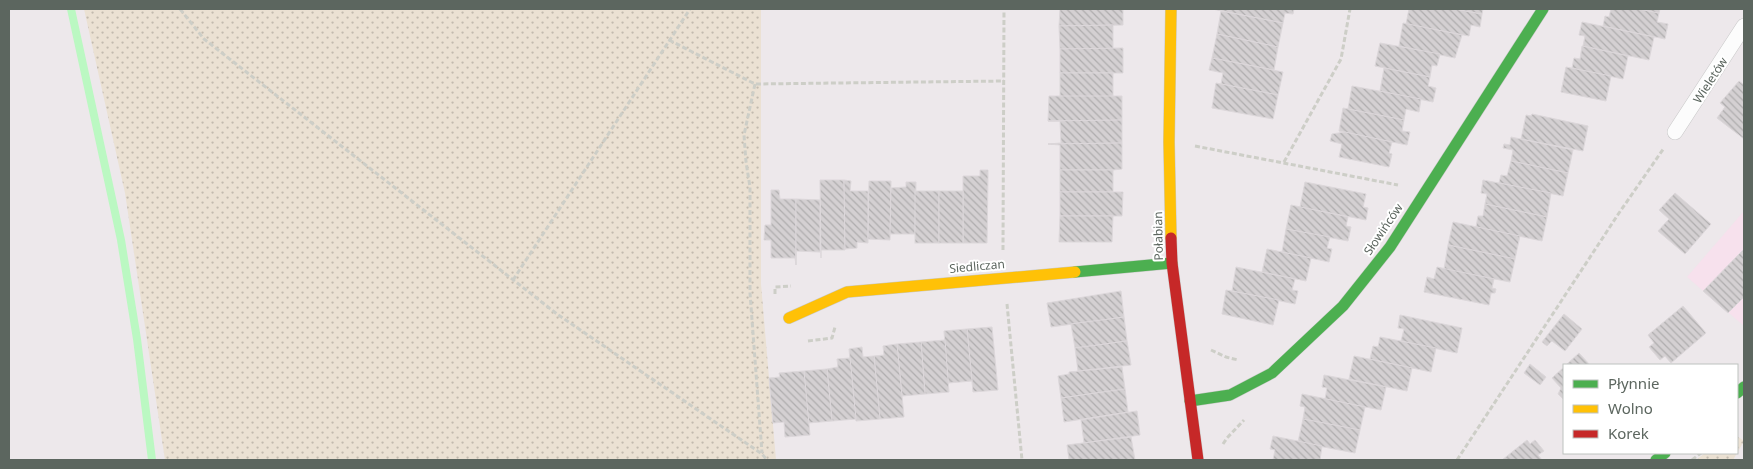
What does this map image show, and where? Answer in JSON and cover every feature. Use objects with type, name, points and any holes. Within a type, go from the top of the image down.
[{"type":"street","name":"Połabian","points":[[1171,9],[1169,142],[1172,264],[1198,460]]},
{"type":"street","name":"Słowińców","points":[[1190,401],[1230,395],[1272,374],[1343,306],[1390,247],[1543,9]]},
{"type":"street","name":"Siedliczan","points":[[790,318],[847,292],[1172,264]]},
{"type":"lane","name":"Wieletów","points":[[1675,132],[1744,26]]},
{"type":"path","points":[[180,9],[204,39],[557,314],[762,454],[767,460]]},
{"type":"path","points":[[513,280],[690,9]]},
{"type":"path","points":[[1003,251],[1004,9]]},
{"type":"path","points":[[1284,162],[1341,59],[1350,9]]},
{"type":"path","points":[[669,40],[755,84],[1004,81]]},
{"type":"path","points":[[755,84],[744,135],[750,187],[750,293],[762,454]]},
{"type":"path","points":[[1457,460],[1618,212],[1675,132]]},
{"type":"path","points":[[1187,145],[1284,162],[1401,186]]},
{"type":"path","points":[[1007,299],[1022,460]]},
{"type":"path","points":[[1205,347],[1226,357],[1239,360]]},
{"type":"shaded area","points":[[84,9],[761,9],[761,284],[776,460],[165,460],[125,193]]},
{"type":"shaded area","points":[[1744,211],[1744,326],[1687,277]]},
{"type":"shaded area","points":[[1738,437],[1744,441],[1738,451]]},
{"type":"shaded area","points":[[1704,454],[1736,454],[1733,460],[1696,460]]},
{"type":"building","points":[[1060,9],[1123,9],[1123,25],[1059,26]]},
{"type":"building","points":[[1212,9],[1294,9],[1293,14],[1285,13],[1283,23]]},
{"type":"building","points":[[1409,9],[1455,9],[1482,14],[1480,27],[1471,25],[1469,36],[1406,24]]},
{"type":"building","points":[[1455,9],[1483,9],[1482,14]]},
{"type":"building","points":[[1611,9],[1639,9],[1659,13],[1657,22],[1668,24],[1665,39],[1603,26],[1605,16],[1609,17]]},
{"type":"building","points":[[1639,9],[1660,9],[1659,13]]},
{"type":"building","points":[[1221,11],[1283,23],[1278,47],[1217,34]]},
{"type":"building","points":[[1582,22],[1654,37],[1649,60],[1583,46],[1585,36],[1579,35]]},
{"type":"building","points":[[1403,23],[1462,35],[1455,58],[1399,46]]},
{"type":"building","points":[[1113,25],[1113,49],[1060,49],[1059,26]]},
{"type":"building","points":[[1217,34],[1278,47],[1274,70],[1212,58]]},
{"type":"building","points":[[1380,43],[1440,54],[1437,66],[1432,65],[1430,77],[1375,66]]},
{"type":"building","points":[[1582,46],[1628,56],[1623,79],[1572,68],[1574,58],[1580,59]]},
{"type":"building","points":[[1123,48],[1123,73],[1060,73],[1060,49]]},
{"type":"building","points":[[1212,58],[1283,72],[1278,95],[1221,84],[1223,73],[1209,70]]},
{"type":"building","points":[[1566,67],[1611,76],[1606,101],[1561,92]]},
{"type":"building","points":[[1384,68],[1430,77],[1428,86],[1436,88],[1433,102],[1380,91]]},
{"type":"building","points":[[1060,73],[1113,73],[1113,97],[1060,97]]},
{"type":"building","points":[[1739,81],[1744,85],[1744,139],[1717,118],[1725,107],[1720,103]]},
{"type":"building","points":[[1216,83],[1278,95],[1273,119],[1212,108]]},
{"type":"building","points":[[1352,86],[1421,99],[1419,112],[1406,109],[1404,120],[1348,109]]},
{"type":"building","points":[[1049,96],[1122,96],[1122,120],[1048,121]]},
{"type":"building","points":[[1343,108],[1404,120],[1402,131],[1410,132],[1407,145],[1339,131]]},
{"type":"building","points":[[1532,114],[1588,126],[1583,151],[1521,139],[1526,115],[1531,116]]},
{"type":"building","points":[[1122,120],[1122,143],[1048,144],[1061,143],[1060,121],[1048,121]]},
{"type":"building","points":[[1345,132],[1392,142],[1389,153],[1392,154],[1389,167],[1339,157],[1342,144],[1330,141],[1332,134]]},
{"type":"building","points":[[1511,137],[1573,150],[1568,173],[1511,161],[1513,150],[1503,148],[1504,144],[1510,145]]},
{"type":"building","points":[[1122,143],[1122,169],[1113,170],[1060,170],[1060,145],[1048,144]]},
{"type":"building","points":[[1511,161],[1568,173],[1563,196],[1499,183],[1501,175],[1507,176]]},
{"type":"building","points":[[980,170],[988,170],[987,243],[963,243],[963,176],[980,176]]},
{"type":"building","points":[[1060,170],[1113,170],[1113,192],[1060,192]]},
{"type":"building","points":[[820,180],[844,180],[845,242],[845,250],[821,250],[821,258]]},
{"type":"building","points":[[844,180],[851,181],[850,191],[868,191],[868,243],[857,242],[857,248],[845,249]]},
{"type":"building","points":[[1483,180],[1551,193],[1547,217],[1485,204],[1487,194],[1481,193]]},
{"type":"building","points":[[869,181],[891,181],[890,240],[868,239]]},
{"type":"building","points":[[906,182],[916,182],[915,234],[890,234],[891,188],[906,187]]},
{"type":"building","points":[[1305,182],[1366,194],[1363,207],[1368,208],[1366,220],[1300,207]]},
{"type":"building","points":[[771,190],[779,190],[780,199],[796,199],[796,265],[795,258],[771,258],[771,240],[764,240],[765,225],[771,225]]},
{"type":"building","points":[[915,191],[939,191],[939,243],[915,243]]},
{"type":"building","points":[[939,191],[963,191],[963,243],[939,243]]},
{"type":"building","points":[[1060,192],[1123,192],[1122,216],[1060,216]]},
{"type":"building","points":[[1675,193],[1711,224],[1685,254],[1658,231],[1669,219],[1659,210]]},
{"type":"building","points":[[796,199],[820,200],[820,252],[796,251]]},
{"type":"building","points":[[1485,204],[1547,217],[1542,241],[1476,227],[1478,216],[1483,216]]},
{"type":"building","points":[[1291,205],[1348,217],[1346,226],[1351,227],[1348,241],[1286,229]]},
{"type":"building","points":[[1060,216],[1113,216],[1112,242],[1059,242]]},
{"type":"building","points":[[1453,222],[1520,236],[1515,259],[1448,245]]},
{"type":"building","points":[[1286,229],[1330,237],[1327,248],[1332,249],[1329,262],[1282,252]]},
{"type":"building","points":[[1448,245],[1515,259],[1510,282],[1444,269]]},
{"type":"building","points":[[1267,249],[1311,258],[1306,281],[1262,272]]},
{"type":"building","points":[[1744,249],[1744,297],[1728,313],[1703,291]]},
{"type":"building","points":[[1236,267],[1295,279],[1292,290],[1298,291],[1295,304],[1232,291]]},
{"type":"building","points":[[1437,267],[1494,279],[1492,288],[1496,289],[1495,293],[1491,293],[1489,305],[1424,292],[1427,277],[1434,279]]},
{"type":"building","points":[[1226,290],[1279,300],[1273,325],[1222,314]]},
{"type":"building","points":[[1121,291],[1124,317],[1051,327],[1047,303]]},
{"type":"building","points":[[1683,306],[1706,333],[1671,363],[1665,356],[1660,360],[1649,347],[1654,343],[1648,335]]},
{"type":"building","points":[[1564,314],[1582,329],[1565,351],[1552,341],[1547,346],[1542,342]]},
{"type":"building","points":[[1400,315],[1462,328],[1457,353],[1401,341],[1404,329],[1398,328]]},
{"type":"building","points":[[1124,317],[1127,341],[1075,348],[1071,324]]},
{"type":"building","points":[[992,327],[998,390],[973,392],[967,329]]},
{"type":"building","points":[[967,329],[972,381],[948,383],[944,331]]},
{"type":"building","points":[[1380,337],[1436,348],[1431,372],[1370,359],[1373,346],[1378,347]]},
{"type":"building","points":[[945,340],[949,392],[925,394],[921,342]]},
{"type":"building","points":[[1127,341],[1131,365],[1078,371],[1075,348]]},
{"type":"building","points":[[921,342],[925,394],[902,396],[897,344]]},
{"type":"building","points":[[897,344],[904,417],[880,419],[874,356],[884,355],[883,346]]},
{"type":"building","points":[[862,347],[863,357],[874,356],[880,419],[856,421],[849,349]]},
{"type":"building","points":[[1579,353],[1589,364],[1567,364]]},
{"type":"building","points":[[1354,356],[1412,368],[1407,391],[1349,379]]},
{"type":"building","points":[[850,358],[856,419],[832,421],[827,369],[838,367],[837,359]]},
{"type":"building","points":[[1530,364],[1546,377],[1540,385],[1524,373]]},
{"type":"building","points":[[1122,367],[1125,389],[1061,398],[1058,376],[1069,374],[1069,372]]},
{"type":"building","points":[[1563,368],[1563,399],[1558,394],[1561,388],[1552,378]]},
{"type":"building","points":[[827,369],[832,421],[808,423],[804,371]]},
{"type":"building","points":[[804,371],[810,435],[785,437],[784,422],[773,423],[769,378],[780,377],[779,373]]},
{"type":"building","points":[[1324,375],[1386,387],[1381,410],[1325,399],[1327,388],[1322,387]]},
{"type":"building","points":[[1125,389],[1128,412],[1064,422],[1061,398]]},
{"type":"building","points":[[1302,394],[1365,407],[1360,430],[1303,419],[1305,407],[1300,406]]},
{"type":"building","points":[[1137,411],[1140,435],[1084,443],[1081,420]]},
{"type":"building","points":[[1303,419],[1360,430],[1355,453],[1298,442]]},
{"type":"building","points":[[1273,436],[1322,446],[1320,460],[1273,460],[1275,450],[1270,449]]},
{"type":"building","points":[[1131,437],[1135,460],[1069,460],[1067,445]]},
{"type":"building","points":[[1527,440],[1530,444],[1535,440],[1544,451],[1538,455],[1542,460],[1502,460]]},
{"type":"waterway","points":[[71,9],[121,240],[137,339],[152,460]]},
{"type":"traffic: fast","points":[[1190,401],[1230,395],[1272,373],[1343,306],[1390,247],[1543,9]]},
{"type":"traffic: fast","points":[[1075,272],[1172,263]]},
{"type":"traffic: fast","points":[[1738,392],[1744,387]]},
{"type":"traffic: fast","points":[[1656,460],[1664,454]]},
{"type":"traffic: slow","points":[[1171,9],[1169,142],[1171,238]]},
{"type":"traffic: slow","points":[[789,318],[847,292],[1075,272]]},
{"type":"traffic: jam","points":[[1171,238],[1172,263],[1198,460]]}]
